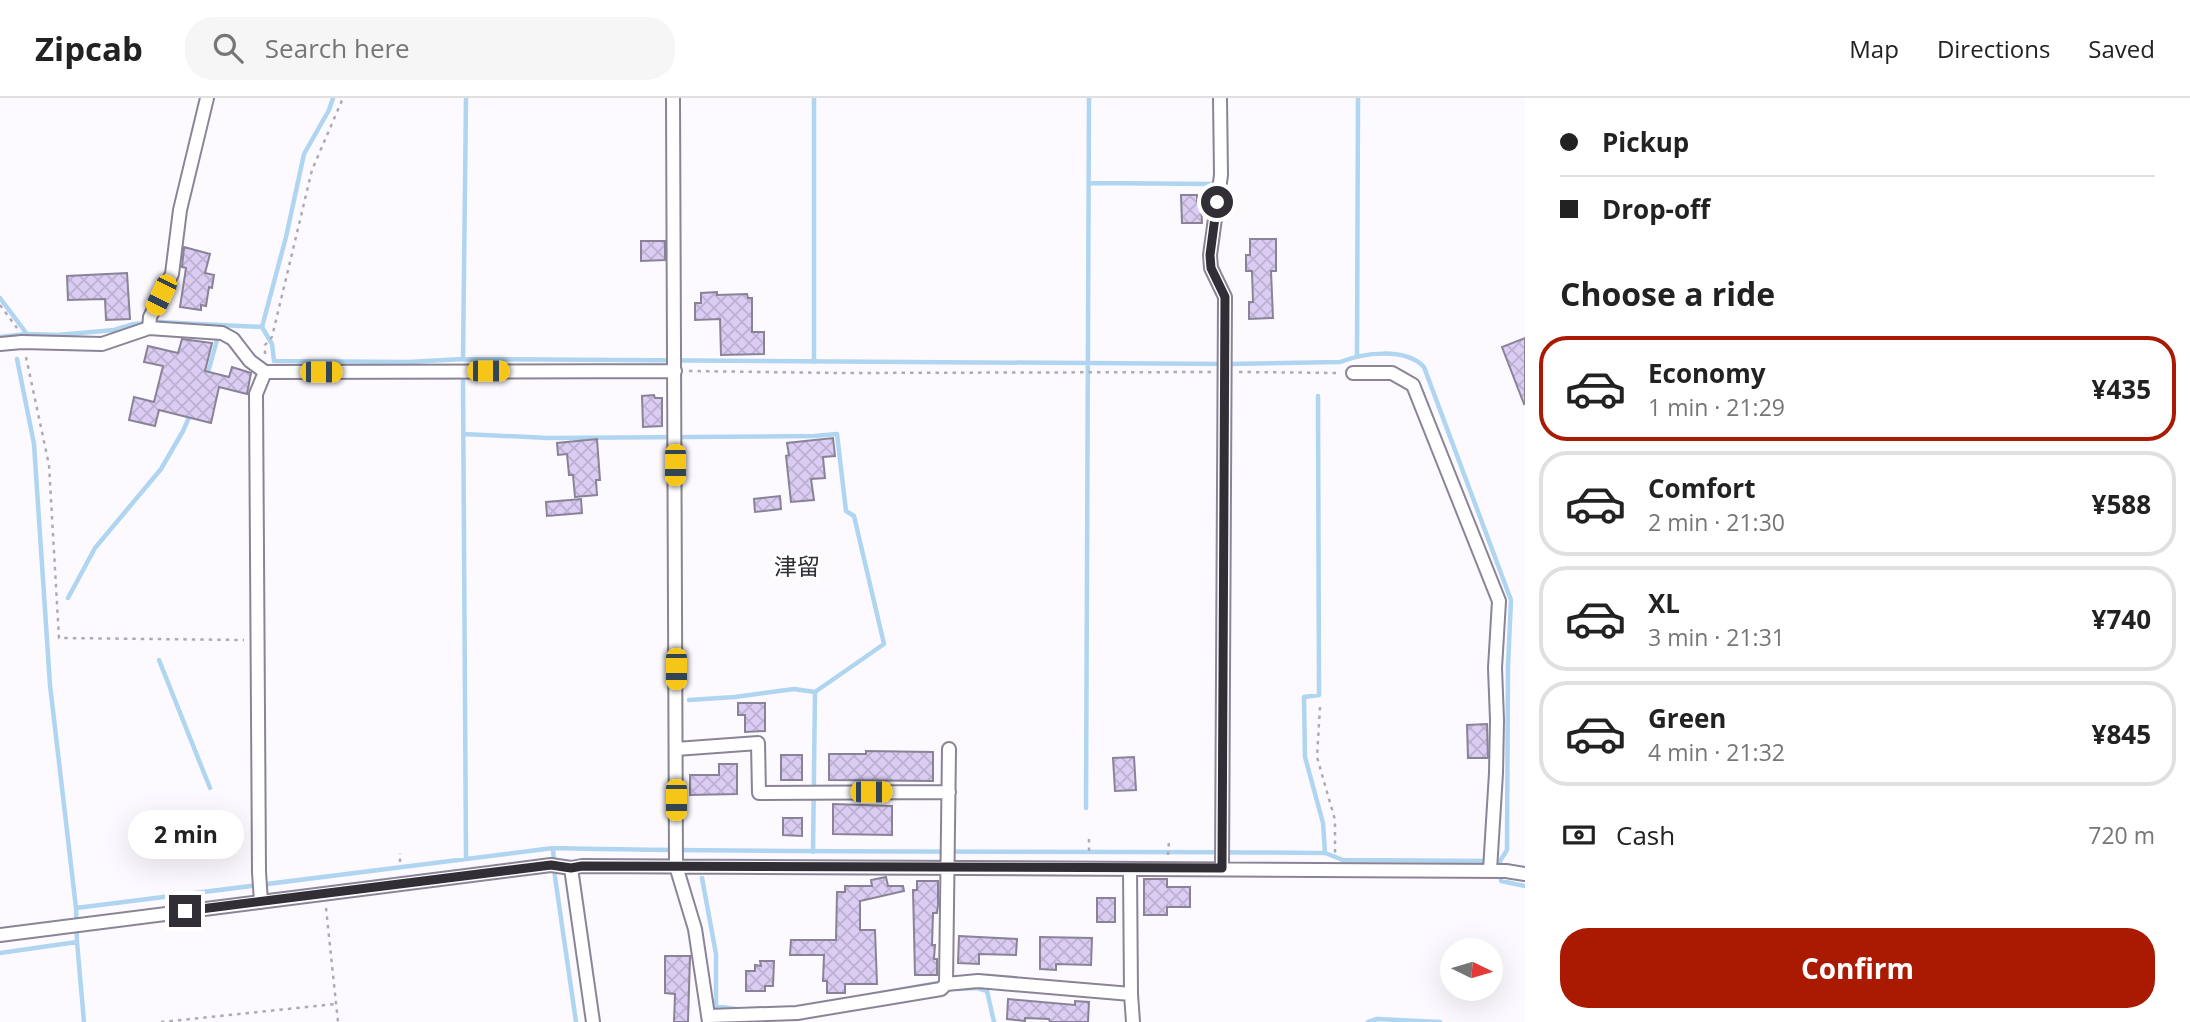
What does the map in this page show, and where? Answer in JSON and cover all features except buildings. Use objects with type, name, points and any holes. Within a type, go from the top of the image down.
[{"type":"street","points":[[150,323],[172,274],[180,210],[207,98]]},
{"type":"street","points":[[673,98],[676,866],[695,929],[709,1019],[797,1013],[978,982],[1131,994]]},
{"type":"street","points":[[1220,98],[1221,175],[1210,255],[1211,268],[1225,297],[1222,868]]},
{"type":"street","points":[[0,344],[20,336],[102,344],[150,323],[222,333],[233,339],[250,361],[265,372],[675,364]]},
{"type":"street","points":[[261,902],[256,394],[265,372]]},
{"type":"street","points":[[1359,373],[1392,373],[1413,385],[1499,601],[1495,668],[1495,866]]},
{"type":"street","points":[[676,749],[758,743],[759,793],[949,792]]},
{"type":"street","points":[[944,987],[949,749]]},
{"type":"street","points":[[0,935],[561,866],[948,864],[1130,869],[1495,866],[1525,874]]},
{"type":"street","points":[[561,866],[593,1022]]},
{"type":"street","points":[[1130,869],[1133,1022]]},
{"type":"path","points":[[265,345],[272,337],[312,170],[343,98]]},
{"type":"path","points":[[0,305],[20,336],[48,465],[59,638],[257,640]]},
{"type":"path","points":[[675,364],[831,373],[1093,372]]},
{"type":"path","points":[[1320,707],[1317,757],[1335,820],[1335,854]]},
{"type":"path","points":[[400,853],[400,862]]},
{"type":"path","points":[[324,894],[338,1022]]},
{"type":"path","points":[[161,1022],[336,1004]]},
{"type":"waterway","points":[[333,98],[304,154],[262,327],[272,344],[274,361],[408,362],[463,359],[1228,364],[1340,362],[1372,354],[1395,354],[1416,361],[1424,367],[1511,600],[1507,850],[1500,861],[1501,881],[1525,886]]},
{"type":"waterway","points":[[463,359],[466,98]]},
{"type":"waterway","points":[[814,98],[814,362]]},
{"type":"waterway","points":[[1086,808],[1089,98]]},
{"type":"waterway","points":[[1357,356],[1358,98]]},
{"type":"waterway","points":[[1089,183],[1213,184]]},
{"type":"waterway","points":[[0,298],[27,334],[58,335],[114,330],[134,324],[159,322],[262,327]]},
{"type":"waterway","points":[[0,337],[26,334]]},
{"type":"waterway","points":[[207,376],[217,340]]},
{"type":"waterway","points":[[17,359],[34,444],[50,685],[76,908]]},
{"type":"waterway","points":[[463,381],[466,858]]},
{"type":"waterway","points":[[1318,396],[1319,695],[1304,697],[1305,757],[1323,823],[1325,853]]},
{"type":"waterway","points":[[68,598],[95,548],[161,469],[191,413]]},
{"type":"waterway","points":[[463,434],[548,438],[837,434],[846,511],[854,516],[884,644],[815,692],[813,852]]},
{"type":"waterway","points":[[159,660],[210,788]]},
{"type":"waterway","points":[[689,700],[794,689],[815,692]]},
{"type":"waterway","points":[[553,848],[1325,853],[1343,860],[1488,861]]},
{"type":"waterway","points":[[0,953],[77,942],[76,908],[553,848],[576,1022]]},
{"type":"waterway","points":[[702,878],[716,954],[716,1006],[742,1010]]},
{"type":"waterway","points":[[77,942],[84,1022]]},
{"type":"waterway","points":[[882,993],[938,983],[942,985]]},
{"type":"waterway","points":[[957,989],[977,988],[987,991],[994,1022]]},
{"type":"waterway","points":[[1368,1022],[1377,1019],[1440,1022]]},
{"type":"district","name":"津留","points":[[797,566]]},
{"type":"route","points":[[185,911],[551,865],[571,868],[1222,868],[1225,297],[1211,268],[1210,255],[1217,202]]}]
